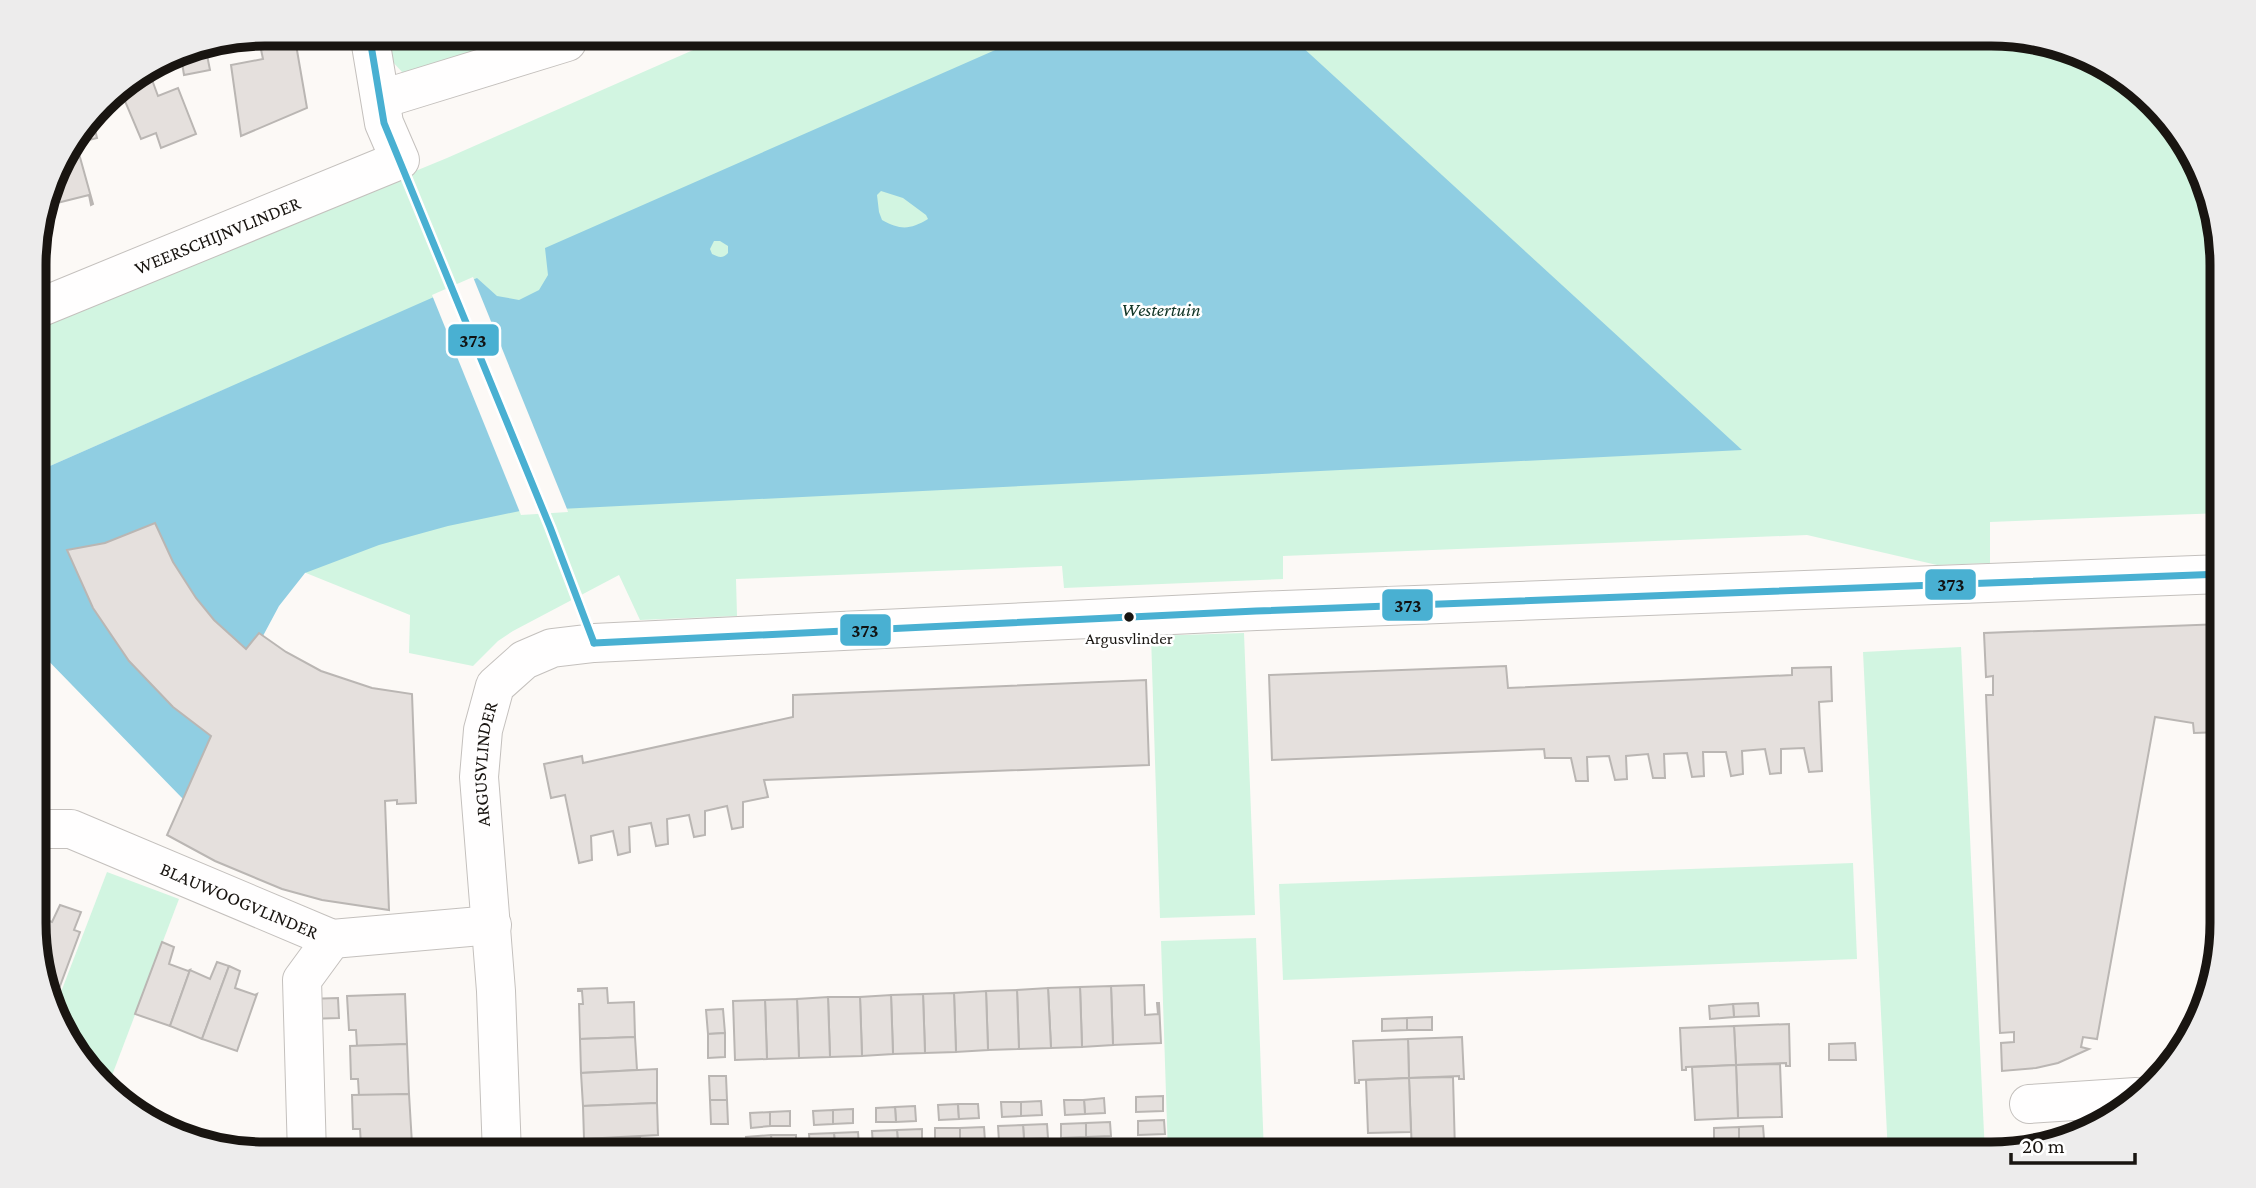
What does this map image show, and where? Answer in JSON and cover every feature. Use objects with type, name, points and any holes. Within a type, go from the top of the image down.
[{"type":"street","points":[[372,46],[382,99],[555,46]]},
{"type":"street","name":"WEERSCHIJNVLINDER","points":[[46,305],[400,160],[384,123],[382,99]]},
{"type":"street","name":"ARGUSVLINDER","points":[[502,1142],[492,925],[479,777],[483,730],[495,686],[524,660],[552,648],[594,643],[1256,611],[2210,574]]},
{"type":"street","name":"BLAUWOOGVLINDER","points":[[45,829],[71,829],[332,939],[492,925]]},
{"type":"street","points":[[307,1142],[302,980],[332,939]]},
{"type":"street","points":[[2029,1104],[2123,1098]]},
{"type":"green space","name":"Westertuin","points":[[1991,45],[2034,50],[2062,57],[2088,68],[2113,82],[2136,100],[2174,143],[2199,194],[2209,236],[2210,265],[2210,513],[1990,522],[1990,563],[1937,565],[1807,535],[1283,556],[1283,579],[1064,588],[1062,566],[736,579],[737,616],[640,620],[619,575],[513,631],[498,641],[473,666],[409,653],[410,615],[306,573],[230,387],[46,468],[46,323],[447,158],[703,46]]},
{"type":"green space","points":[[387,46],[485,46],[444,64],[417,71],[403,73],[391,60]]},
{"type":"green space","points":[[1244,633],[1255,915],[1160,918],[1151,636]]},
{"type":"green space","points":[[1961,647],[1984,1142],[1887,1142],[1863,652]]},
{"type":"green space","points":[[1853,863],[1857,959],[1283,980],[1279,884]]},
{"type":"green space","points":[[107,872],[179,899],[111,1079],[91,1057],[75,1033],[59,998]]},
{"type":"green space","points":[[1256,938],[1264,1142],[1168,1142],[1161,941]]},
{"type":"water","points":[[1301,45],[1742,450],[520,511],[448,526],[379,545],[305,573],[279,606],[211,736],[183,799],[45,658],[46,468],[477,278],[497,296],[519,300],[539,290],[548,275],[545,248],[1005,46]],"holes":[[[881,191],[903,198],[926,215],[928,219],[905,227],[894,226],[882,220],[877,195]],[[714,241],[728,246],[728,253],[720,257],[712,254],[710,249]]]},
{"type":"pier","points":[[473,277],[568,512],[521,515],[432,295]]},
{"type":"building","points":[[260,46],[296,46],[307,108],[241,136],[231,65],[263,59]]},
{"type":"building","points":[[207,53],[210,70],[184,75],[182,62]]},
{"type":"building","points":[[151,77],[158,96],[178,88],[196,134],[161,148],[156,133],[141,139],[124,98]]},
{"type":"building","points":[[94,127],[97,138],[83,141]]},
{"type":"building","points":[[78,150],[93,204],[91,205],[89,195],[54,204],[62,181]]},
{"type":"building","points":[[155,523],[173,562],[196,598],[214,620],[246,649],[259,633],[321,671],[372,688],[412,694],[416,803],[397,804],[397,800],[385,801],[389,910],[322,900],[282,889],[215,861],[167,835],[211,736],[173,707],[129,661],[93,608],[67,550],[105,543]]},
{"type":"building","points":[[2210,624],[2210,732],[2194,733],[2193,723],[2155,717],[2097,1039],[2083,1037],[2081,1047],[2089,1049],[2058,1063],[2002,1071],[2001,1043],[2014,1042],[2014,1032],[2000,1033],[1986,695],[1993,695],[1993,676],[1986,677],[1984,633]]},
{"type":"building","points":[[1506,666],[1508,688],[1792,675],[1792,668],[1831,667],[1832,701],[1819,702],[1822,771],[1809,772],[1804,748],[1781,749],[1781,773],[1770,774],[1765,749],[1742,751],[1743,774],[1731,776],[1726,752],[1703,752],[1704,776],[1692,777],[1687,753],[1664,754],[1665,778],[1653,778],[1648,754],[1626,756],[1627,779],[1615,780],[1609,756],[1587,757],[1588,781],[1576,781],[1571,758],[1545,758],[1544,749],[1272,760],[1269,675]]},
{"type":"building","points":[[1146,680],[1149,765],[764,780],[768,797],[743,802],[743,827],[732,829],[727,806],[705,811],[705,835],[694,837],[689,815],[667,819],[668,844],[656,846],[651,823],[629,827],[630,852],[618,855],[613,831],[591,836],[592,860],[579,863],[565,795],[551,798],[544,764],[582,756],[583,763],[793,717],[793,695]]},
{"type":"building","points":[[60,905],[81,912],[74,930],[80,932],[60,986],[54,984],[47,952],[45,920],[52,922]]},
{"type":"building","points":[[162,942],[174,947],[169,964],[190,970],[170,1026],[135,1014]]},
{"type":"building","points":[[217,962],[229,966],[202,1039],[170,1026],[190,970],[210,979]]},
{"type":"building","points":[[229,966],[240,971],[235,988],[257,994],[237,1051],[202,1039]]},
{"type":"building","points":[[1144,985],[1145,1015],[1158,1014],[1159,1003],[1161,1043],[1113,1045],[1111,986]]},
{"type":"building","points":[[1111,986],[1113,1045],[1082,1047],[1080,987]]},
{"type":"building","points":[[1080,987],[1082,1047],[1051,1048],[1048,988]]},
{"type":"building","points":[[607,988],[608,1003],[634,1002],[635,1037],[580,1039],[579,1004],[583,1004],[582,991],[578,989]]},
{"type":"building","points":[[1048,988],[1051,1048],[1019,1049],[1017,990]]},
{"type":"building","points":[[1017,990],[1019,1049],[988,1050],[986,991]]},
{"type":"building","points":[[986,991],[988,1050],[956,1052],[954,993]]},
{"type":"building","points":[[954,993],[956,1052],[925,1053],[923,994]]},
{"type":"building","points":[[405,994],[407,1044],[357,1046],[356,1030],[349,1030],[347,996]]},
{"type":"building","points":[[923,994],[925,1053],[893,1054],[891,995]]},
{"type":"building","points":[[891,995],[893,1054],[862,1056],[860,997]]},
{"type":"building","points":[[828,997],[860,997],[862,1056],[830,1057]]},
{"type":"building","points":[[828,997],[830,1057],[799,1058],[797,999]]},
{"type":"building","points":[[338,998],[339,1018],[307,1019],[306,999]]},
{"type":"building","points":[[797,999],[799,1058],[767,1059],[765,1000]]},
{"type":"building","points":[[765,1000],[767,1059],[735,1060],[733,1001]]},
{"type":"building","points":[[1758,1003],[1759,1016],[1734,1017],[1733,1004]]},
{"type":"building","points":[[1733,1004],[1734,1017],[1710,1019],[1709,1006]]},
{"type":"building","points":[[723,1009],[725,1033],[708,1034],[706,1010]]},
{"type":"building","points":[[1432,1017],[1432,1030],[1407,1030],[1407,1018]]},
{"type":"building","points":[[1407,1018],[1407,1030],[1382,1031],[1382,1019]]},
{"type":"building","points":[[1789,1024],[1790,1066],[1786,1066],[1786,1063],[1736,1065],[1734,1026]]},
{"type":"building","points":[[1734,1026],[1736,1065],[1686,1067],[1686,1070],[1682,1070],[1680,1028]]},
{"type":"building","points":[[725,1033],[725,1057],[708,1058],[708,1034]]},
{"type":"building","points":[[635,1037],[637,1070],[581,1073],[580,1039]]},
{"type":"building","points":[[1462,1037],[1464,1079],[1459,1079],[1459,1076],[1409,1078],[1408,1039]]},
{"type":"building","points":[[1408,1039],[1409,1078],[1359,1080],[1359,1083],[1355,1083],[1353,1041]]},
{"type":"building","points":[[1855,1043],[1856,1060],[1829,1060],[1829,1044]]},
{"type":"building","points":[[407,1044],[409,1094],[359,1096],[358,1079],[351,1079],[350,1046]]},
{"type":"building","points":[[1780,1064],[1782,1117],[1738,1118],[1736,1065]]},
{"type":"building","points":[[1736,1065],[1738,1118],[1695,1120],[1692,1067]]},
{"type":"building","points":[[657,1069],[657,1103],[583,1106],[581,1073]]},
{"type":"building","points":[[709,1076],[726,1076],[727,1100],[710,1100]]},
{"type":"building","points":[[1453,1077],[1455,1142],[1412,1142],[1409,1078]]},
{"type":"building","points":[[1409,1078],[1411,1132],[1368,1133],[1366,1080]]},
{"type":"building","points":[[409,1094],[412,1142],[361,1142],[360,1129],[353,1129],[352,1095]]},
{"type":"building","points":[[1163,1096],[1163,1111],[1136,1112],[1136,1097]]},
{"type":"building","points":[[1104,1098],[1105,1113],[1085,1114],[1084,1100]]},
{"type":"building","points":[[710,1100],[727,1100],[728,1124],[711,1124]]},
{"type":"building","points":[[1064,1100],[1084,1100],[1085,1114],[1065,1115]]},
{"type":"building","points":[[1041,1101],[1042,1115],[1021,1116],[1021,1102]]},
{"type":"building","points":[[1001,1102],[1021,1102],[1021,1116],[1002,1117]]},
{"type":"building","points":[[657,1103],[658,1135],[584,1139],[583,1106]]},
{"type":"building","points":[[958,1104],[959,1119],[939,1120],[938,1105]]},
{"type":"building","points":[[958,1104],[978,1104],[979,1118],[959,1119]]},
{"type":"building","points":[[915,1106],[916,1121],[896,1122],[895,1107]]},
{"type":"building","points":[[895,1107],[896,1122],[876,1122],[876,1108]]},
{"type":"building","points":[[853,1109],[853,1123],[833,1124],[833,1110]]},
{"type":"building","points":[[833,1110],[833,1124],[814,1125],[813,1111]]},
{"type":"building","points":[[790,1111],[790,1126],[770,1126],[770,1112]]},
{"type":"building","points":[[770,1112],[770,1126],[751,1128],[750,1113]]},
{"type":"building","points":[[1164,1120],[1165,1134],[1138,1135],[1138,1121]]},
{"type":"building","points":[[1110,1122],[1111,1136],[1086,1137],[1086,1123]]},
{"type":"building","points":[[1086,1123],[1086,1137],[1061,1138],[1061,1124]]},
{"type":"building","points":[[1047,1124],[1048,1138],[1024,1139],[1023,1125]]},
{"type":"building","points":[[1023,1125],[1024,1139],[999,1141],[998,1126]]},
{"type":"building","points":[[1763,1126],[1764,1139],[1739,1139],[1739,1127]]},
{"type":"building","points":[[984,1127],[985,1141],[960,1142],[960,1128]]},
{"type":"building","points":[[1739,1127],[1739,1139],[1714,1141],[1714,1128]]},
{"type":"building","points":[[935,1128],[960,1128],[960,1142],[935,1142]]},
{"type":"building","points":[[922,1129],[922,1142],[898,1142],[897,1130]]},
{"type":"building","points":[[897,1130],[898,1142],[873,1142],[872,1131]]},
{"type":"building","points":[[858,1132],[859,1142],[835,1142],[834,1133]]},
{"type":"building","points":[[834,1133],[835,1142],[810,1142],[809,1134]]},
{"type":"building","points":[[771,1135],[796,1135],[796,1142],[771,1142]]},
{"type":"building","points":[[771,1135],[771,1142],[746,1142],[746,1137]]},
{"type":"building","points":[[640,1137],[640,1142],[584,1142],[584,1139]]},
{"type":"building","points":[[1739,1139],[1739,1142],[1714,1142]]},
{"type":"building","points":[[1739,1139],[1764,1139],[1764,1142],[1739,1142]]},
{"type":"transit line","name":"373","points":[[371,46],[384,123],[550,527],[594,643]]},
{"type":"transit line","name":"373","points":[[594,643],[1256,611],[2210,574]]},
{"type":"place","name":"Argusvlinder","points":[[1129,617]]}]
